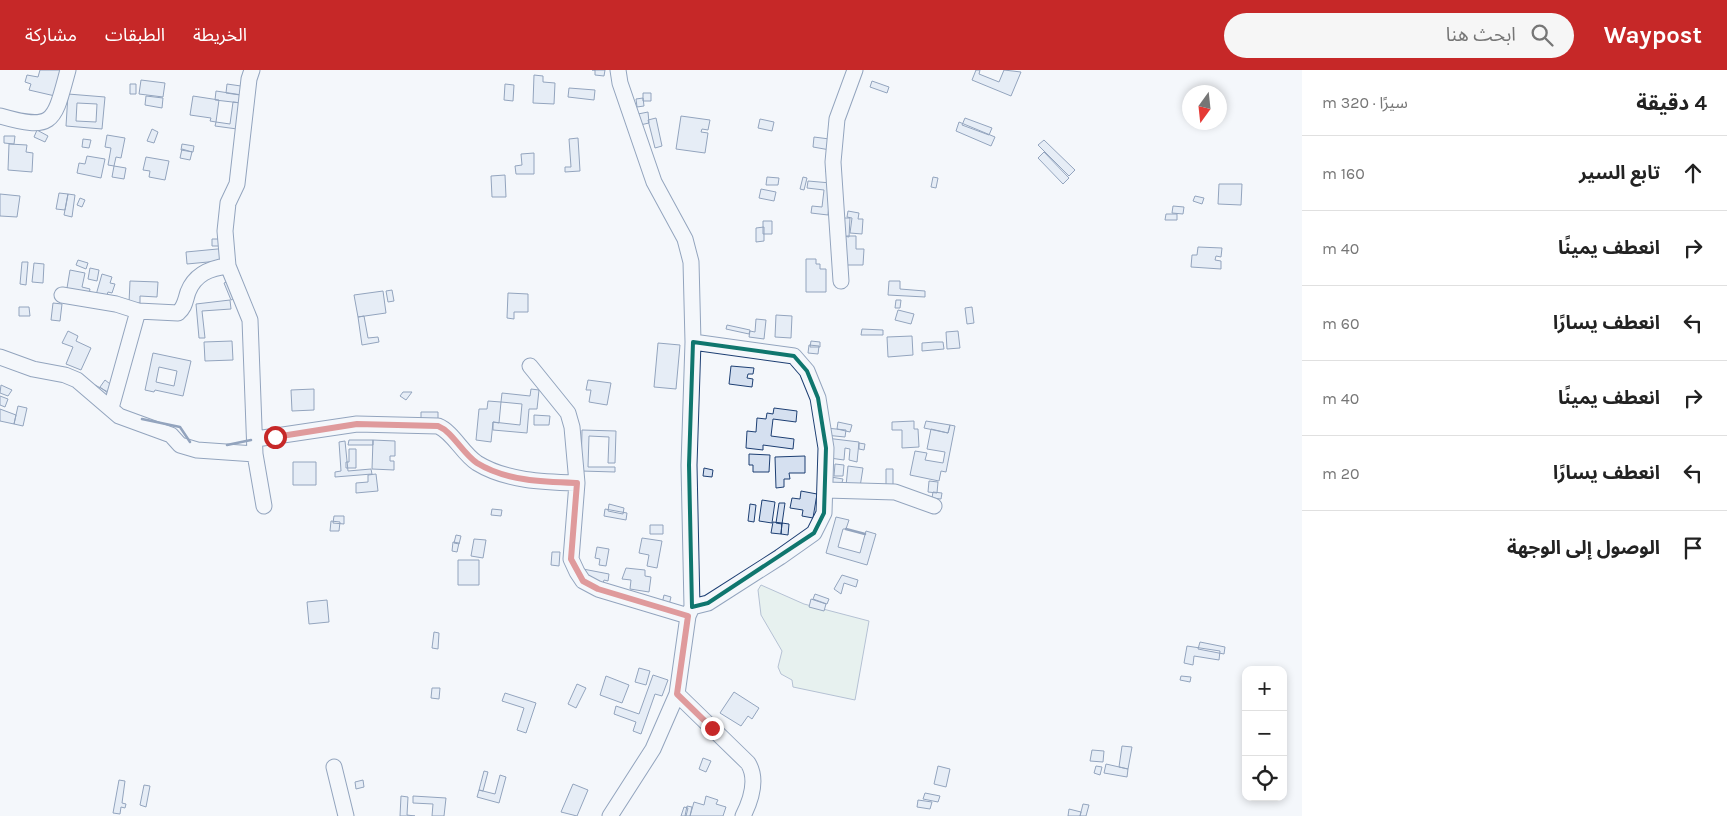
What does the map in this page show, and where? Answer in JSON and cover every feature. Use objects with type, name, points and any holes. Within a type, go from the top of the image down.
[{"type":"street","points":[[0,116],[40,124],[50,119],[57,107],[68,70]]},
{"type":"street","points":[[252,70],[249,79],[237,184],[228,203],[226,220],[228,266],[250,320],[251,379],[256,447],[264,506]]},
{"type":"street","points":[[610,816],[653,749],[677,694],[690,612],[689,465],[693,342],[691,262],[685,239],[654,182],[620,83],[618,70]]},
{"type":"street","points":[[841,281],[833,162],[837,119],[855,70]]},
{"type":"street","points":[[62,295],[116,304],[138,311],[178,313],[184,308],[188,291],[196,278],[206,272],[228,266]]},
{"type":"street","points":[[111,408],[138,311]]},
{"type":"street","points":[[530,366],[568,413],[575,444],[577,483],[571,559],[583,581],[598,589],[690,612],[780,557],[814,533],[824,513],[826,490],[826,448],[818,398],[808,371],[794,356],[693,342]]},
{"type":"street","points":[[0,357],[33,369],[66,374],[88,387],[129,421],[171,435],[180,445],[197,450],[256,447],[357,424],[438,426],[448,430],[456,444],[477,462],[500,472],[544,482],[577,483]]},
{"type":"street","points":[[826,490],[895,492],[934,506]]},
{"type":"street","points":[[677,694],[753,770],[752,790],[743,816]]},
{"type":"street","points":[[334,767],[346,816]]},
{"type":"highlighted area","points":[[693,342],[794,356],[807,371],[818,398],[826,448],[824,513],[814,533],[708,603],[692,607],[689,465]]},
{"type":"shaded area","points":[[761,585],[804,604],[869,621],[855,700],[793,687],[792,680],[781,674],[778,667],[782,651],[761,615],[758,590]]},
{"type":"building","points":[[40,70],[61,70],[55,96],[29,90],[31,84],[25,82],[27,75],[38,77]]},
{"type":"building","points":[[595,70],[605,70],[604,76],[595,75]]},
{"type":"building","points":[[976,70],[980,70],[979,74],[999,82],[1004,70],[1021,72],[1011,96],[972,80]]},
{"type":"building","points":[[534,75],[543,76],[543,82],[555,83],[554,104],[533,103]]},
{"type":"building","points":[[141,80],[165,83],[163,97],[139,94]]},
{"type":"building","points":[[872,81],[889,87],[887,93],[870,87]]},
{"type":"building","points":[[130,84],[136,84],[136,94],[130,94]]},
{"type":"building","points":[[227,84],[248,87],[247,96],[226,93]]},
{"type":"building","points":[[505,84],[514,85],[513,101],[504,100]]},
{"type":"building","points":[[569,88],[595,90],[594,100],[568,97]]},
{"type":"building","points":[[216,91],[242,95],[241,103],[215,100]]},
{"type":"building","points":[[643,93],[651,93],[651,101],[643,101]]},
{"type":"building","points":[[68,94],[105,97],[102,129],[66,126]],"holes":[[[77,103],[97,104],[96,122],[76,121]]]},
{"type":"building","points":[[146,96],[163,98],[162,108],[145,105]]},
{"type":"building","points":[[193,96],[219,100],[216,122],[210,121],[211,118],[190,115]]},
{"type":"building","points":[[643,98],[644,106],[637,107],[636,99]]},
{"type":"building","points":[[233,102],[241,103],[237,129],[215,126],[216,122],[230,124]]},
{"type":"building","points":[[648,112],[649,123],[640,125],[638,114]]},
{"type":"building","points":[[681,116],[710,120],[708,130],[702,129],[701,132],[708,133],[705,153],[676,149]]},
{"type":"building","points":[[656,118],[662,146],[655,148],[648,120]]},
{"type":"building","points":[[965,118],[992,128],[989,135],[962,125]]},
{"type":"building","points":[[760,119],[774,122],[772,131],[758,128]]},
{"type":"building","points":[[959,122],[995,137],[991,146],[956,131]]},
{"type":"building","points":[[152,129],[158,132],[154,143],[147,141]]},
{"type":"building","points":[[37,130],[48,136],[45,142],[34,137]]},
{"type":"building","points":[[107,135],[125,138],[121,158],[116,157],[114,166],[108,165],[111,148],[105,147]]},
{"type":"building","points":[[4,136],[15,136],[14,144],[4,143]]},
{"type":"building","points":[[814,137],[837,140],[832,173],[826,172],[830,150],[813,147]]},
{"type":"building","points":[[578,138],[580,171],[565,172],[565,167],[571,167],[569,139]]},
{"type":"building","points":[[83,139],[91,140],[89,148],[82,147]]},
{"type":"building","points":[[1044,140],[1075,170],[1069,176],[1038,145]]},
{"type":"building","points":[[9,144],[27,145],[26,152],[33,153],[32,172],[8,170]]},
{"type":"building","points":[[182,144],[194,146],[193,152],[181,150]]},
{"type":"building","points":[[182,149],[192,152],[190,160],[180,158]]},
{"type":"building","points":[[1044,152],[1069,178],[1063,184],[1038,158]]},
{"type":"building","points":[[534,153],[534,174],[516,174],[515,166],[522,165],[521,154]]},
{"type":"building","points":[[87,156],[105,159],[101,178],[77,173],[79,163],[85,164]]},
{"type":"building","points":[[146,157],[169,161],[165,180],[149,177],[150,171],[143,170]]},
{"type":"building","points":[[114,166],[126,168],[124,179],[112,177]]},
{"type":"building","points":[[505,175],[506,197],[492,197],[491,176]]},
{"type":"building","points":[[767,177],[779,178],[778,185],[766,185]]},
{"type":"building","points":[[803,177],[807,178],[804,190],[800,189]]},
{"type":"building","points":[[933,177],[938,178],[936,188],[931,187]]},
{"type":"building","points":[[808,181],[831,183],[828,215],[811,213],[812,206],[822,207],[824,190],[807,188]]},
{"type":"building","points":[[1219,184],[1242,184],[1241,205],[1218,204]]},
{"type":"building","points":[[761,189],[776,192],[774,201],[759,198]]},
{"type":"building","points":[[59,193],[68,194],[65,210],[56,209]]},
{"type":"building","points":[[0,194],[20,196],[17,217],[0,216]]},
{"type":"building","points":[[68,194],[75,195],[72,217],[64,215]]},
{"type":"building","points":[[1195,196],[1204,198],[1202,204],[1193,201]]},
{"type":"building","points":[[80,198],[85,200],[82,207],[77,205]]},
{"type":"building","points":[[1173,206],[1184,207],[1183,214],[1172,213]]},
{"type":"building","points":[[848,211],[859,213],[858,219],[863,219],[862,234],[850,233],[852,218],[847,217]]},
{"type":"building","points":[[1166,214],[1177,214],[1177,220],[1165,220]]},
{"type":"building","points":[[844,218],[850,218],[849,237],[843,236]]},
{"type":"building","points":[[763,221],[772,221],[772,234],[763,234]]},
{"type":"building","points":[[764,227],[764,241],[756,242],[756,228]]},
{"type":"building","points":[[844,236],[856,236],[856,249],[864,249],[863,265],[844,265]]},
{"type":"building","points":[[212,239],[222,239],[222,246],[212,246]]},
{"type":"building","points":[[1198,247],[1222,248],[1221,257],[1216,256],[1215,260],[1221,261],[1221,269],[1191,267],[1192,255],[1197,255]]},
{"type":"building","points":[[228,248],[229,260],[187,264],[186,252]]},
{"type":"building","points":[[806,259],[816,259],[816,264],[820,264],[820,269],[826,269],[826,292],[806,292]]},
{"type":"building","points":[[78,260],[88,263],[86,269],[76,265]]},
{"type":"building","points":[[22,262],[28,262],[26,285],[20,284]]},
{"type":"building","points":[[34,263],[44,264],[43,283],[32,282]]},
{"type":"building","points":[[90,268],[99,270],[97,281],[88,279]]},
{"type":"building","points":[[70,270],[85,273],[82,287],[90,289],[88,298],[66,294]]},
{"type":"building","points":[[102,274],[112,277],[110,283],[115,284],[112,293],[108,292],[106,298],[96,295]]},
{"type":"building","points":[[232,280],[239,296],[231,300],[224,283]]},
{"type":"building","points":[[130,281],[158,282],[157,297],[140,296],[140,303],[129,303]]},
{"type":"building","points":[[889,281],[900,281],[900,289],[925,291],[925,297],[888,295]]},
{"type":"building","points":[[392,290],[394,301],[388,302],[386,291]]},
{"type":"building","points":[[383,291],[386,313],[358,317],[354,295]]},
{"type":"building","points":[[508,293],[528,294],[528,312],[514,312],[514,319],[507,318]]},
{"type":"building","points":[[230,300],[231,309],[202,311],[205,338],[199,338],[196,304]]},
{"type":"building","points":[[896,300],[901,300],[900,308],[895,308]]},
{"type":"building","points":[[53,303],[62,304],[60,321],[51,320]]},
{"type":"building","points":[[19,307],[29,307],[30,316],[19,316]]},
{"type":"building","points":[[972,307],[974,323],[967,324],[965,308]]},
{"type":"building","points":[[898,310],[914,314],[911,324],[895,320]]},
{"type":"building","points":[[776,315],[792,316],[791,338],[775,337]]},
{"type":"building","points":[[364,316],[368,338],[378,337],[379,342],[362,345],[358,317]]},
{"type":"building","points":[[756,319],[766,320],[764,339],[749,337],[750,331],[755,332]]},
{"type":"building","points":[[727,325],[750,330],[749,334],[726,329]]},
{"type":"building","points":[[862,329],[883,330],[883,335],[861,335]]},
{"type":"building","points":[[68,331],[78,336],[76,341],[91,348],[81,370],[66,364],[73,347],[62,343]]},
{"type":"building","points":[[958,331],[960,348],[947,349],[946,332]]},
{"type":"building","points":[[912,336],[913,355],[888,357],[887,337]]},
{"type":"building","points":[[232,341],[233,360],[205,361],[204,342]]},
{"type":"building","points":[[811,341],[820,342],[820,347],[810,347]]},
{"type":"building","points":[[943,342],[944,349],[922,351],[922,343]]},
{"type":"building","points":[[658,343],[680,345],[676,389],[654,387]]},
{"type":"building","points":[[809,345],[819,346],[818,354],[808,353]]},
{"type":"building","points":[[153,353],[191,361],[183,396],[155,390],[154,392],[145,390]],"holes":[[[159,367],[177,371],[174,386],[156,382]]]},
{"type":"building","points":[[731,366],[754,368],[753,374],[748,374],[747,378],[753,379],[752,387],[729,384]]},
{"type":"building","points":[[105,380],[114,387],[109,394],[100,387]]},
{"type":"building","points":[[588,380],[611,383],[607,405],[589,402],[591,390],[586,390]]},
{"type":"building","points":[[1,385],[12,390],[8,396],[0,393]]},
{"type":"building","points":[[95,385],[108,392],[103,401],[90,394]]},
{"type":"building","points":[[314,389],[314,410],[292,411],[291,390]]},
{"type":"building","points":[[531,389],[539,390],[537,409],[529,409],[527,433],[493,430],[493,422],[520,425],[522,404],[501,402],[502,393],[530,396]]},
{"type":"building","points":[[403,392],[412,392],[406,400],[400,396]]},
{"type":"building","points":[[0,396],[8,399],[5,407],[0,405]]},
{"type":"building","points":[[488,401],[501,402],[499,423],[493,422],[491,442],[476,440],[479,409],[487,409]]},
{"type":"building","points":[[18,406],[27,408],[23,426],[14,424]]},
{"type":"building","points":[[774,408],[797,411],[796,422],[773,419],[771,436],[794,439],[793,449],[763,445],[763,450],[746,448],[747,431],[756,432],[757,418],[766,419],[767,413],[773,414]]},
{"type":"building","points":[[0,409],[16,415],[14,424],[0,421]]},
{"type":"building","points":[[421,412],[438,412],[438,420],[421,419]]},
{"type":"building","points":[[534,415],[550,416],[549,425],[534,425]]},
{"type":"building","points":[[914,421],[914,429],[918,429],[919,447],[902,448],[902,430],[892,430],[892,422]]},
{"type":"building","points":[[926,421],[950,425],[948,433],[924,428]]},
{"type":"building","points":[[838,422],[852,425],[850,432],[837,429]]},
{"type":"building","points":[[950,425],[955,426],[946,472],[941,471],[939,481],[910,475],[915,451],[927,453],[925,460],[943,463],[945,452],[927,449],[931,429],[948,433]]},
{"type":"building","points":[[826,428],[846,430],[845,437],[825,435]]},
{"type":"building","points":[[582,430],[616,431],[615,463],[608,463],[609,437],[589,436],[588,467],[615,467],[615,472],[581,471]]},
{"type":"building","points":[[826,438],[859,442],[857,462],[849,460],[850,449],[845,448],[844,460],[830,458]]},
{"type":"building","points":[[349,440],[373,440],[373,445],[348,445]]},
{"type":"building","points":[[373,440],[395,441],[395,456],[390,456],[390,461],[394,461],[394,470],[372,469]]},
{"type":"building","points":[[345,441],[348,471],[371,469],[372,474],[335,477],[335,472],[341,471],[339,442]]},
{"type":"building","points":[[859,443],[865,444],[864,450],[859,449]]},
{"type":"building","points":[[349,449],[356,449],[356,468],[346,468],[346,462],[349,462]]},
{"type":"building","points":[[749,454],[770,455],[769,472],[753,472],[753,465],[749,465]]},
{"type":"building","points":[[805,456],[805,473],[789,473],[790,479],[784,479],[784,487],[776,488],[775,457]]},
{"type":"building","points":[[293,462],[316,462],[316,485],[293,485]]},
{"type":"building","points":[[835,464],[844,465],[843,476],[834,476]]},
{"type":"building","points":[[848,466],[863,468],[860,487],[846,486]]},
{"type":"building","points":[[704,468],[713,470],[712,477],[703,476]]},
{"type":"building","points":[[886,469],[893,469],[893,485],[886,486]]},
{"type":"building","points":[[376,474],[378,491],[356,493],[356,483],[368,482],[368,475]]},
{"type":"building","points":[[831,477],[843,479],[841,486],[830,483]]},
{"type":"building","points":[[929,481],[938,482],[937,493],[928,492]]},
{"type":"building","points":[[801,491],[817,494],[813,518],[802,516],[803,510],[790,508],[792,498],[800,499]]},
{"type":"building","points":[[933,492],[942,493],[941,499],[932,498]]},
{"type":"building","points":[[762,500],[775,502],[772,523],[759,521]]},
{"type":"building","points":[[779,503],[785,503],[782,524],[776,523]]},
{"type":"building","points":[[609,504],[624,508],[623,514],[608,511]]},
{"type":"building","points":[[750,504],[756,505],[754,522],[748,521]]},
{"type":"building","points":[[492,509],[502,510],[501,516],[491,515]]},
{"type":"building","points":[[605,509],[627,513],[626,520],[604,516]]},
{"type":"building","points":[[334,516],[344,516],[344,524],[333,523]]},
{"type":"building","points":[[836,517],[849,520],[846,529],[843,529],[838,547],[860,553],[866,531],[876,534],[867,565],[826,553]]},
{"type":"building","points":[[331,521],[340,522],[339,531],[330,531]]},
{"type":"building","points":[[773,522],[782,523],[781,534],[771,533]]},
{"type":"building","points":[[782,523],[789,524],[788,535],[781,534]]},
{"type":"building","points":[[650,525],[663,525],[663,534],[650,534]]},
{"type":"building","points":[[456,535],[461,536],[459,544],[454,543]]},
{"type":"building","points":[[642,538],[662,541],[657,568],[647,566],[649,555],[639,553]]},
{"type":"building","points":[[474,539],[486,540],[483,558],[471,556]]},
{"type":"building","points":[[453,542],[459,543],[457,552],[452,551]]},
{"type":"building","points":[[597,547],[609,549],[606,566],[599,565],[600,559],[595,558]]},
{"type":"building","points":[[552,552],[560,552],[559,566],[551,565]]},
{"type":"building","points":[[458,560],[479,560],[479,585],[458,585]]},
{"type":"building","points":[[626,568],[645,570],[645,576],[651,577],[649,592],[630,589],[631,580],[622,579]]},
{"type":"building","points":[[583,569],[609,574],[608,581],[604,580],[602,587],[589,592]]},
{"type":"building","points":[[842,575],[858,580],[856,587],[844,583],[841,594],[834,589]]},
{"type":"building","points":[[815,594],[829,599],[827,604],[813,599]]},
{"type":"building","points":[[664,595],[671,597],[668,609],[661,608]]},
{"type":"building","points":[[811,599],[826,604],[824,611],[809,607]]},
{"type":"building","points":[[327,600],[329,622],[309,624],[307,602]]},
{"type":"building","points":[[434,632],[439,633],[438,649],[432,648]]},
{"type":"building","points":[[1200,642],[1225,647],[1224,654],[1198,649]]},
{"type":"building","points":[[1187,646],[1220,651],[1219,660],[1194,656],[1193,665],[1184,663]]},
{"type":"building","points":[[639,668],[650,671],[646,685],[635,682]]},
{"type":"building","points":[[653,675],[668,680],[662,696],[655,694],[641,734],[633,731],[636,722],[614,714],[616,706],[639,714]]},
{"type":"building","points":[[606,676],[629,685],[622,703],[600,695]]},
{"type":"building","points":[[1181,676],[1191,677],[1190,682],[1180,680]]},
{"type":"building","points":[[577,684],[586,688],[576,708],[568,704]]},
{"type":"building","points":[[432,688],[440,688],[439,699],[431,698]]},
{"type":"building","points":[[734,692],[759,708],[752,719],[748,716],[741,726],[720,713]]},
{"type":"building","points":[[505,693],[536,703],[526,733],[517,730],[524,708],[502,701]]},
{"type":"building","points":[[1122,746],[1132,747],[1128,769],[1119,767]]},
{"type":"building","points":[[1092,750],[1104,751],[1103,762],[1090,761]]},
{"type":"building","points":[[703,758],[711,761],[706,772],[699,769]]},
{"type":"building","points":[[1106,764],[1128,769],[1127,777],[1104,773]]},
{"type":"building","points":[[938,766],[950,769],[946,787],[934,784]]},
{"type":"building","points":[[1096,766],[1102,767],[1100,775],[1094,773]]},
{"type":"building","points":[[484,771],[488,772],[483,791],[479,790]]},
{"type":"building","points":[[500,775],[506,777],[499,803],[477,797],[479,790],[495,794]]},
{"type":"building","points":[[119,780],[125,781],[122,803],[126,804],[125,808],[121,807],[120,814],[113,813]]},
{"type":"building","points":[[363,780],[364,787],[356,789],[355,782]]},
{"type":"building","points":[[573,784],[588,790],[577,816],[561,812]]},
{"type":"building","points":[[144,785],[150,786],[146,807],[140,805]]},
{"type":"building","points":[[925,793],[940,796],[938,802],[923,799]]},
{"type":"building","points":[[401,796],[408,797],[407,815],[415,816],[400,816]]},
{"type":"building","points":[[413,796],[446,798],[444,816],[432,816],[433,804],[413,803]]},
{"type":"building","points":[[706,796],[718,800],[716,804],[726,807],[723,816],[690,816],[694,802],[704,805]]},
{"type":"building","points":[[918,800],[932,802],[930,809],[917,807]]},
{"type":"building","points":[[1083,804],[1089,805],[1086,816],[1080,816]]},
{"type":"building","points":[[687,806],[692,807],[690,816],[685,816]]},
{"type":"building","points":[[684,807],[688,808],[686,816],[681,816]]},
{"type":"building","points":[[1069,809],[1081,812],[1080,816],[1068,816]]},
{"type":"wall","points":[[142,419],[180,427],[190,442]]},
{"type":"wall","points":[[227,445],[251,440]]},
{"type":"wall","points":[[846,529],[865,534]]},
{"type":"route","points":[[275,437],[315,429],[357,424],[420,424],[438,426],[448,430],[456,444],[477,462],[500,472],[515,477],[544,482],[577,483],[571,559],[577,572],[583,581],[598,589],[688,616],[677,694],[712,728]]}]
